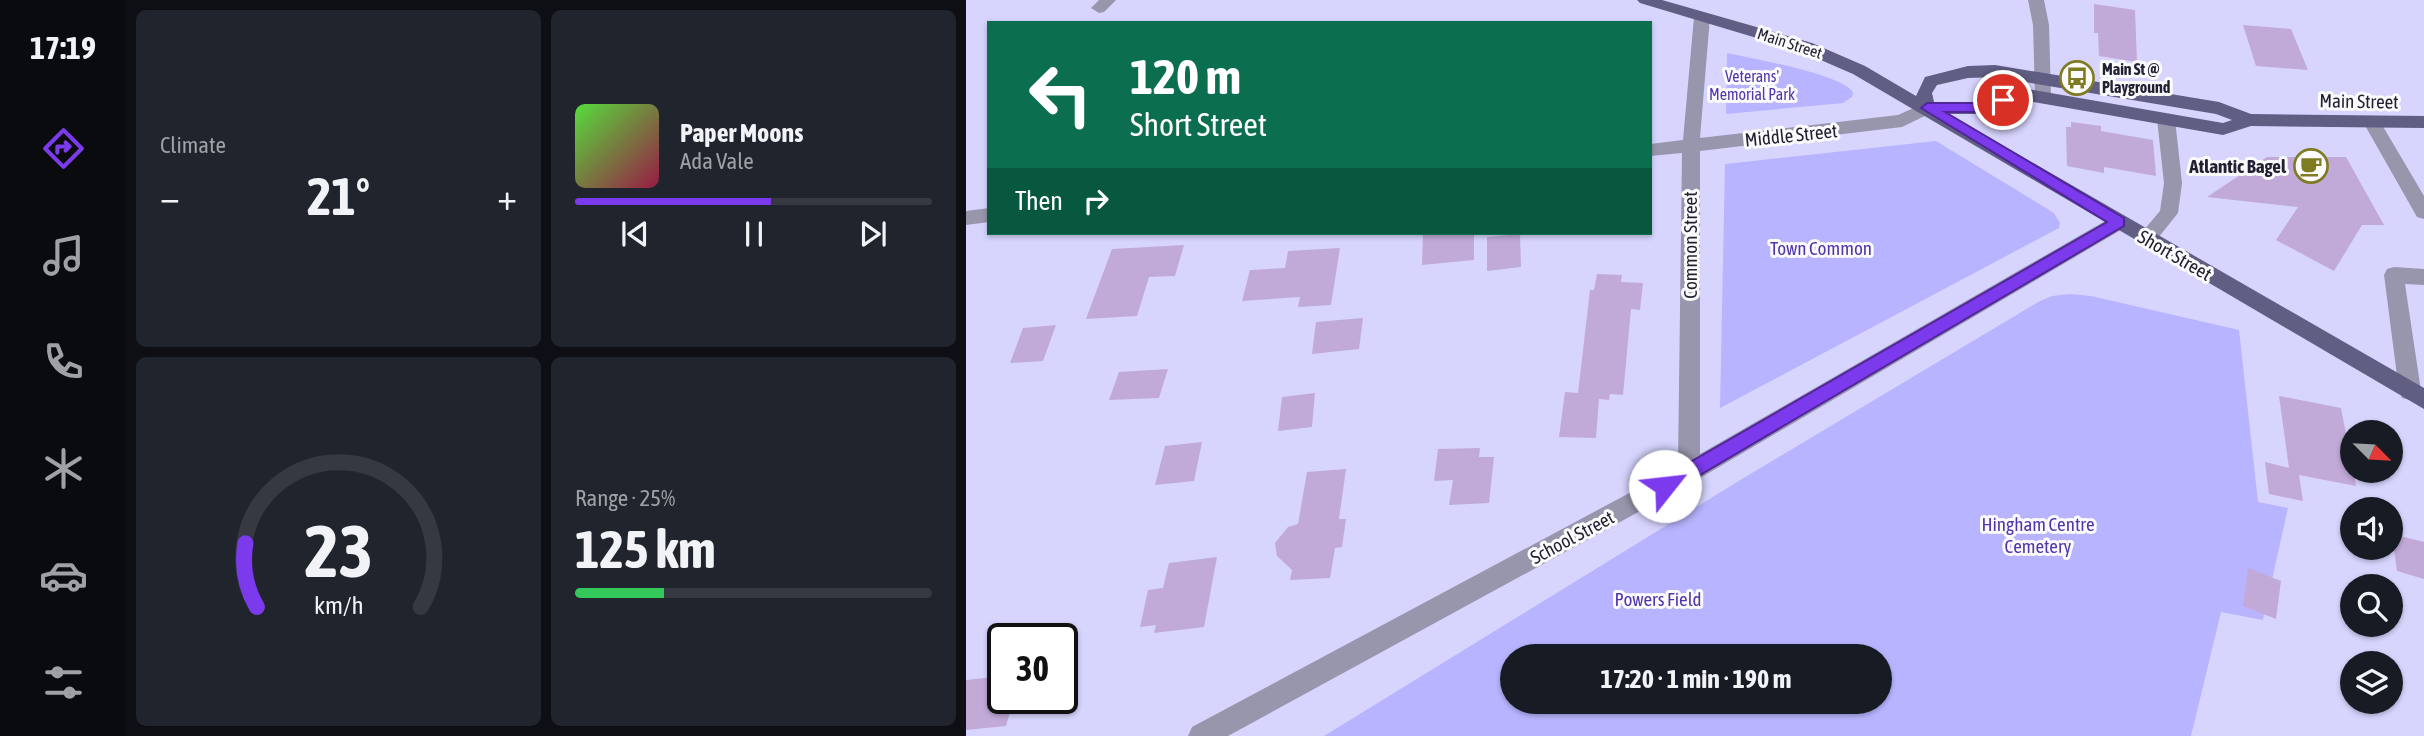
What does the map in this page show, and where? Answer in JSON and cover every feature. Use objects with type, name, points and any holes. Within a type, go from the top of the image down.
[{"type":"main road","name":"Main Street","points":[[1645,0],[1828,55],[1927,108],[1979,108],[2014,97],[2043,97],[2223,129],[2250,120],[2424,122]]},
{"type":"main road","name":"Main Street","points":[[1927,108],[1924,93],[1931,81],[1968,72],[1995,71],[2219,108],[2250,120]]},
{"type":"main road","points":[[2165,98],[2166,119]]},
{"type":"main road","name":"Short Street","points":[[1927,108],[2417,395]]},
{"type":"street","points":[[2036,0],[2041,25],[2043,97]]},
{"type":"street","name":"Common Street","points":[[1689,473],[1691,146],[1702,17]]},
{"type":"street","name":"Middle Street","points":[[1652,150],[1902,121],[1927,108]]},
{"type":"street","points":[[2147,238],[2169,213],[2173,183],[2166,119]]},
{"type":"street","points":[[2372,122],[2424,212]]},
{"type":"street","points":[[966,218],[987,215]]},
{"type":"street","name":"School Street","points":[[1201,736],[1233,727],[1689,473],[2119,222]]},
{"type":"street","points":[[2417,395],[2394,275],[2424,277]]},
{"type":"green space","name":"Veterans' Memorial Park","points":[[1727,53],[1814,73],[1845,85],[1853,92],[1852,97],[1843,103],[1726,114]]},
{"type":"green space","name":"Town Common","points":[[1936,141],[2054,213],[2060,223],[2059,228],[1720,408],[1725,164]]},
{"type":"green space","name":"Hingham Centre Cemetery","points":[[2070,294],[2091,296],[2239,330],[2258,502],[2288,508],[2263,620],[2221,612],[2191,736],[1324,736],[1742,479],[2052,296]]},
{"type":"building","points":[[2094,4],[2135,10],[2137,62],[2099,56],[2098,33],[2094,33]]},
{"type":"building","points":[[2243,25],[2291,29],[2308,70],[2256,66]]},
{"type":"building","points":[[2071,122],[2101,126],[2101,131],[2153,140],[2156,176],[2104,167],[2104,173],[2067,166],[2066,127],[2071,127]]},
{"type":"building","points":[[2267,157],[2346,157],[2384,225],[2362,225],[2334,271],[2276,240],[2298,207],[2207,197]]},
{"type":"building","points":[[1423,235],[1474,235],[1474,260],[1422,265]]},
{"type":"building","points":[[1520,235],[1521,267],[1487,271],[1487,237]]},
{"type":"building","points":[[1184,245],[1175,276],[1149,277],[1137,316],[1086,319],[1112,249]]},
{"type":"building","points":[[1340,248],[1331,305],[1298,307],[1300,297],[1242,301],[1250,270],[1285,268],[1288,251]]},
{"type":"building","points":[[1597,274],[1622,275],[1621,282],[1643,283],[1640,310],[1631,309],[1623,395],[1610,394],[1609,400],[1599,399],[1596,438],[1559,437],[1565,392],[1578,393],[1590,290],[1594,290]]},
{"type":"building","points":[[1363,318],[1359,349],[1312,354],[1316,322]]},
{"type":"building","points":[[1056,325],[1043,361],[1010,363],[1023,328]]},
{"type":"building","points":[[1168,369],[1159,398],[1109,400],[1119,372]]},
{"type":"building","points":[[1315,393],[1312,427],[1278,431],[1282,397]]},
{"type":"building","points":[[2279,396],[2341,408],[2343,420],[2340,420],[2340,483],[2299,475],[2303,501],[2269,494],[2265,462],[2289,468]]},
{"type":"building","points":[[1202,442],[1194,481],[1155,485],[1165,446]]},
{"type":"building","points":[[1480,448],[1479,457],[1494,457],[1489,503],[1449,505],[1453,480],[1434,481],[1438,449]]},
{"type":"building","points":[[1346,469],[1339,519],[1346,519],[1342,547],[1335,548],[1330,578],[1290,580],[1292,570],[1277,556],[1275,543],[1288,527],[1298,524],[1307,472]]},
{"type":"building","points":[[2403,537],[2424,542],[2424,579],[2397,571],[2396,560],[2403,560]]},
{"type":"building","points":[[1217,557],[1204,627],[1154,633],[1156,625],[1140,627],[1148,590],[1163,588],[1169,563]]},
{"type":"building","points":[[2248,568],[2281,581],[2276,619],[2243,606]]},
{"type":"building","points":[[987,678],[987,714],[1009,714],[1006,726],[966,730],[966,680]]},
{"type":"place","name":"Main St @ Playground","points":[[2077,78]]},
{"type":"place","name":"Atlantic Bagel","points":[[2311,166]]},
{"type":"route","points":[[1665,486],[1950,323],[2119,222],[1927,108],[1979,108],[2003,100]]},
{"type":"park label","name":"Powers Field","points":[[1658,599]]}]
